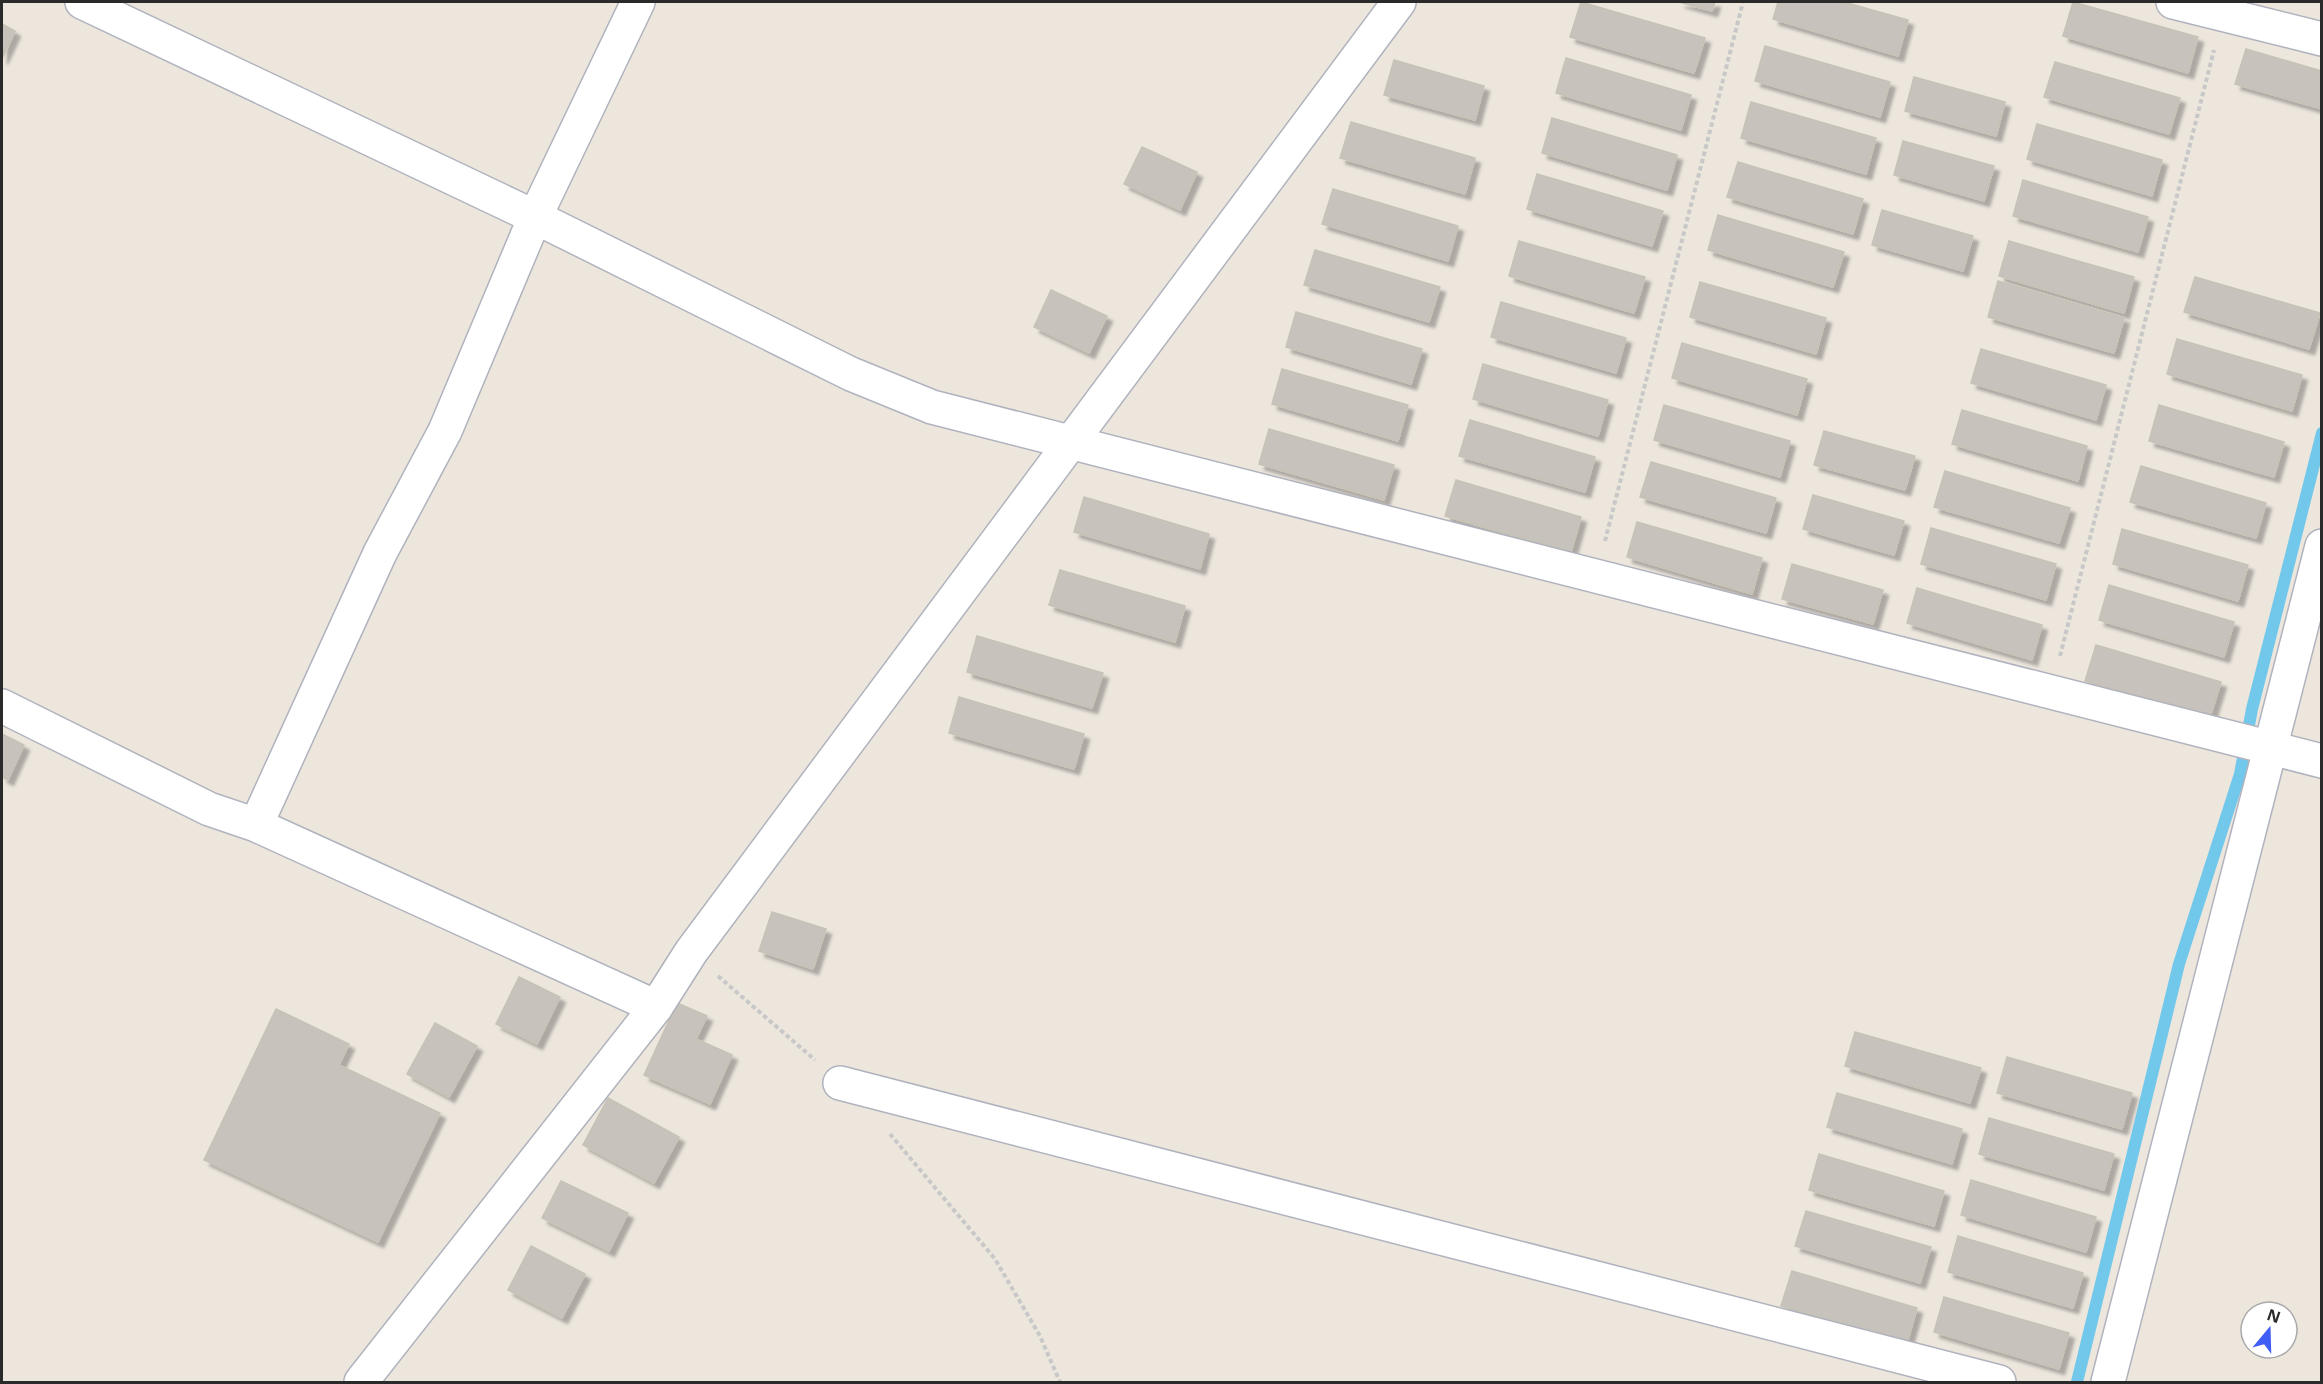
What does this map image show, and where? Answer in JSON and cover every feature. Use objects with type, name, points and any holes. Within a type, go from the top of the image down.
[{"type":"street","points":[[82,2],[535,217],[851,374],[932,407],[2322,761]]},
{"type":"street","points":[[256,825],[380,553],[445,432],[535,217],[638,2]]},
{"type":"street","points":[[362,1383],[656,1007],[691,952],[1399,2]]},
{"type":"street","points":[[2173,2],[2322,39]]},
{"type":"street","points":[[2108,1383],[2322,546]]},
{"type":"street","points":[[2,706],[209,808],[256,825],[656,1007]]},
{"type":"street","points":[[840,1083],[1999,1383]]},
{"type":"path","points":[[1596,577],[1743,2]]},
{"type":"path","points":[[2050,692],[2223,14]]},
{"type":"path","points":[[691,952],[840,1083]]},
{"type":"path","points":[[886,1129],[995,1259],[1040,1336],[1060,1383]]},
{"type":"building","points":[[1581,2],[1705,38],[1694,73],[1570,37]]},
{"type":"building","points":[[1679,2],[1715,2],[1712,11]]},
{"type":"building","points":[[1778,2],[1844,2],[1908,20],[1898,56],[1773,19]]},
{"type":"building","points":[[2073,2],[2198,37],[2188,73],[2063,36]]},
{"type":"building","points":[[2,24],[15,31],[2,59]]},
{"type":"building","points":[[1765,46],[1890,82],[1880,117],[1755,81]]},
{"type":"building","points":[[2246,49],[2322,71],[2322,109],[2235,84]]},
{"type":"building","points":[[1566,58],[1691,95],[1681,130],[1556,93]]},
{"type":"building","points":[[1394,60],[1484,86],[1475,120],[1384,95]]},
{"type":"building","points":[[2055,62],[2180,98],[2169,134],[2044,97]]},
{"type":"building","points":[[1914,77],[2005,102],[1996,136],[1905,111]]},
{"type":"building","points":[[1751,102],[1876,138],[1866,174],[1741,138]]},
{"type":"building","points":[[1552,118],[1677,155],[1667,190],[1542,153]]},
{"type":"building","points":[[1351,122],[1475,158],[1465,194],[1340,158]]},
{"type":"building","points":[[2037,124],[2162,160],[2152,196],[2027,159]]},
{"type":"building","points":[[1903,141],[1994,166],[1984,201],[1894,175]]},
{"type":"building","points":[[1142,147],[1197,172],[1180,210],[1124,184]]},
{"type":"building","points":[[1738,162],[1863,199],[1853,234],[1727,197]]},
{"type":"building","points":[[1537,174],[1663,211],[1652,246],[1527,209]]},
{"type":"building","points":[[2023,180],[2148,217],[2138,252],[2013,216]]},
{"type":"building","points":[[1333,189],[1458,226],[1448,261],[1322,224]]},
{"type":"building","points":[[1882,210],[1973,236],[1963,271],[1872,245]]},
{"type":"building","points":[[1718,215],[1844,252],[1833,287],[1708,250]]},
{"type":"building","points":[[1519,241],[1645,277],[1634,313],[1509,276]]},
{"type":"building","points":[[2009,241],[2134,277],[2124,313],[1999,276]]},
{"type":"building","points":[[1315,250],[1440,287],[1429,322],[1304,285]]},
{"type":"building","points":[[2195,277],[2320,313],[2309,349],[2184,312]]},
{"type":"building","points":[[1998,281],[2124,318],[2114,353],[1988,317]]},
{"type":"building","points":[[1700,282],[1826,318],[1816,354],[1690,317]]},
{"type":"building","points":[[1051,290],[1107,316],[1089,353],[1034,327]]},
{"type":"building","points":[[1501,302],[1626,338],[1616,373],[1491,337]]},
{"type":"building","points":[[1296,312],[1422,349],[1411,384],[1286,347]]},
{"type":"building","points":[[2177,339],[2302,375],[2292,411],[2167,374]]},
{"type":"building","points":[[1682,343],[1807,379],[1797,415],[1672,378]]},
{"type":"building","points":[[1981,349],[2106,385],[2096,420],[1971,383]]},
{"type":"building","points":[[1483,364],[1608,400],[1598,436],[1473,399]]},
{"type":"building","points":[[1282,369],[1408,405],[1398,441],[1272,404]]},
{"type":"building","points":[[1664,405],[1790,441],[1780,477],[1654,440]]},
{"type":"building","points":[[2159,405],[2284,442],[2274,477],[2149,441]]},
{"type":"building","points":[[1962,410],[2087,446],[2078,481],[1952,444]]},
{"type":"building","points":[[1470,420],[1595,457],[1585,492],[1459,456]]},
{"type":"building","points":[[1269,429],[1394,465],[1384,500],[1259,464]]},
{"type":"building","points":[[1824,431],[1915,456],[1905,490],[1814,465]]},
{"type":"building","points":[[1651,462],[1776,498],[1766,533],[1640,497]]},
{"type":"building","points":[[2141,466],[2266,503],[2256,538],[2130,502]]},
{"type":"building","points":[[1945,471],[2070,508],[2059,543],[1934,507]]},
{"type":"building","points":[[1456,480],[1581,517],[1571,552],[1445,516]]},
{"type":"building","points":[[1813,495],[1904,521],[1894,555],[1803,529]]},
{"type":"building","points":[[1084,497],[1209,534],[1200,569],[1074,532]]},
{"type":"building","points":[[1637,522],[1762,558],[1752,594],[1627,557]]},
{"type":"building","points":[[1931,528],[2056,564],[2046,600],[1921,564]]},
{"type":"building","points":[[2122,529],[2248,565],[2238,601],[2113,564]]},
{"type":"building","points":[[1792,564],[1883,590],[1873,624],[1782,599]]},
{"type":"building","points":[[1060,570],[1185,606],[1175,642],[1049,605]]},
{"type":"building","points":[[2109,585],[2234,622],[2224,657],[2099,620]]},
{"type":"building","points":[[1917,588],[2042,625],[2032,660],[1907,623]]},
{"type":"building","points":[[977,636],[1103,673],[1092,708],[967,672]]},
{"type":"building","points":[[2096,645],[2221,682],[2210,717],[2085,681]]},
{"type":"building","points":[[959,697],[1084,734],[1074,769],[949,733]]},
{"type":"building","points":[[2,734],[24,745],[8,780],[2,777]]},
{"type":"building","points":[[772,912],[826,929],[813,969],[759,951]]},
{"type":"building","points":[[519,977],[560,997],[537,1044],[496,1024]]},
{"type":"building","points":[[677,1003],[707,1016],[696,1039],[732,1055],[710,1104],[644,1075]]},
{"type":"building","points":[[276,1009],[349,1044],[339,1065],[440,1113],[378,1242],[204,1160]]},
{"type":"building","points":[[435,1023],[477,1046],[449,1097],[407,1074]]},
{"type":"building","points":[[1855,1032],[1981,1068],[1970,1103],[1845,1066]]},
{"type":"building","points":[[2007,1057],[2132,1093],[2122,1129],[1997,1093]]},
{"type":"building","points":[[1837,1093],[1962,1129],[1952,1164],[1827,1127]]},
{"type":"building","points":[[608,1098],[679,1137],[654,1183],[583,1145]]},
{"type":"building","points":[[1989,1118],[2114,1154],[2104,1190],[1979,1154]]},
{"type":"building","points":[[1819,1154],[1944,1191],[1934,1226],[1809,1190]]},
{"type":"building","points":[[1971,1180],[2096,1217],[2086,1252],[1961,1215]]},
{"type":"building","points":[[561,1181],[628,1213],[609,1251],[542,1218]]},
{"type":"building","points":[[1806,1211],[1931,1247],[1920,1283],[1795,1246]]},
{"type":"building","points":[[1958,1236],[2083,1273],[2073,1308],[1948,1272]]},
{"type":"building","points":[[531,1246],[585,1274],[562,1318],[508,1290]]},
{"type":"building","points":[[1792,1271],[1917,1308],[1907,1343],[1781,1306]]},
{"type":"building","points":[[1944,1297],[2069,1333],[2059,1369],[1934,1332]]},
{"type":"waterway","points":[[2077,1382],[2179,964],[2240,774],[2252,709],[2322,433]]}]
